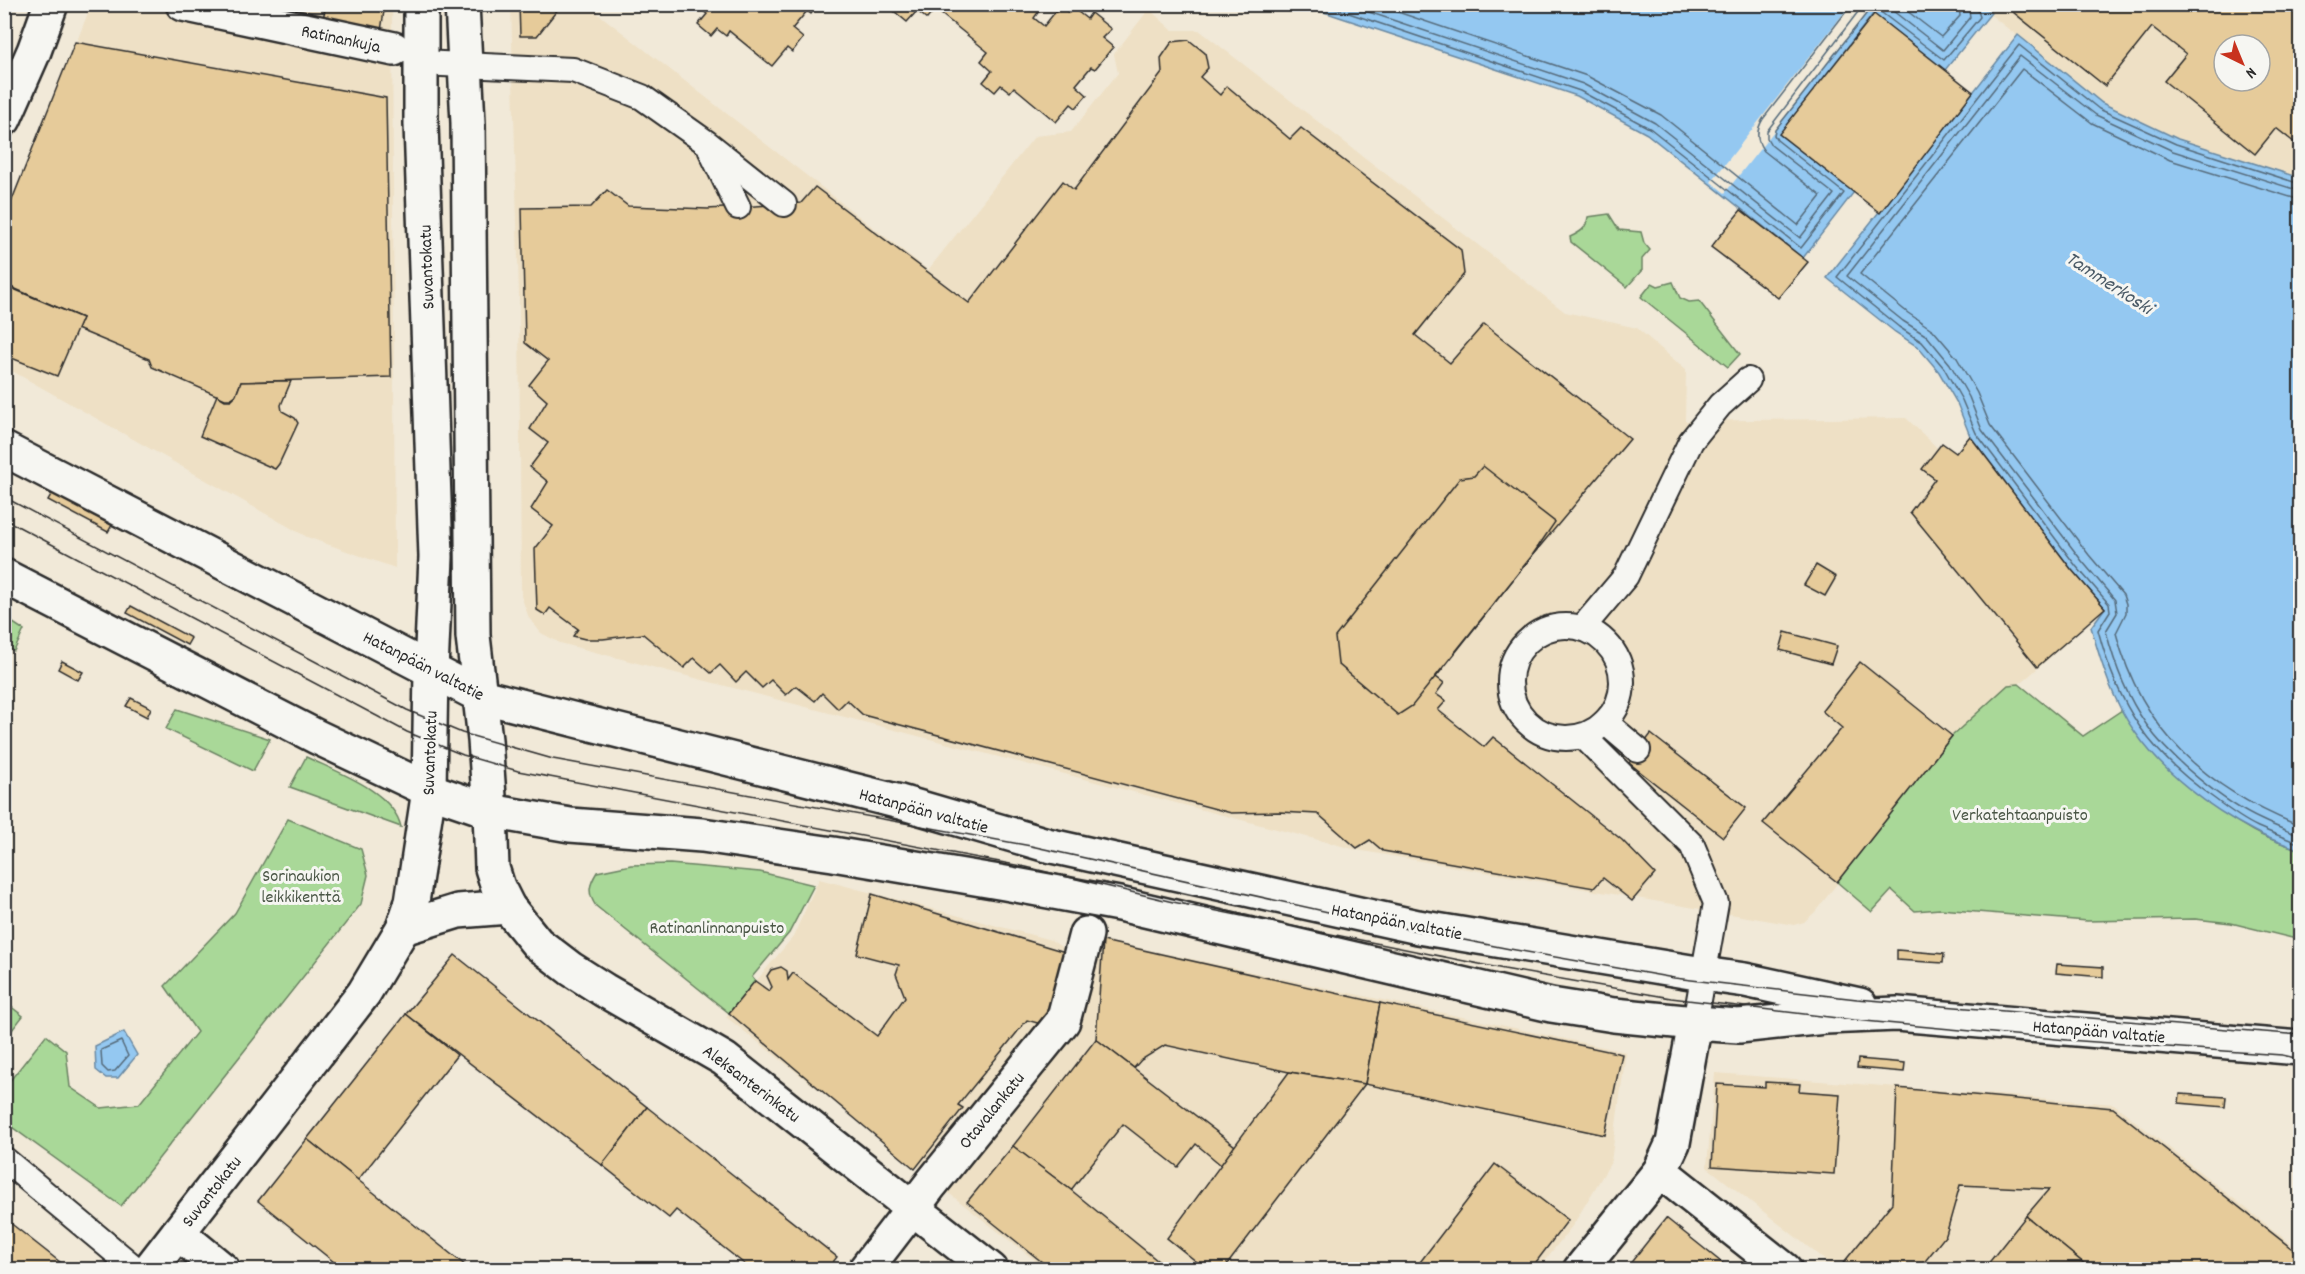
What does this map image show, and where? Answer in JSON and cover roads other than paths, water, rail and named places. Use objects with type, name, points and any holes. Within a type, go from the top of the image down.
[{"type":"street","points":[[4,119],[34,51],[51,4]]},
{"type":"street","name":"Ratinankuja","points":[[183,4],[407,56]]},
{"type":"street","name":"Suvantokatu","points":[[149,1269],[364,993],[403,928],[412,902],[429,790],[436,557],[421,124],[407,56],[421,4]]},
{"type":"street","points":[[462,4],[468,123],[473,636],[481,696],[490,812]]},
{"type":"street","name":"Hatanpään valtatie","points":[[4,449],[481,696],[900,802],[1047,845],[1418,927],[1745,980],[1897,1014]]},
{"type":"street","name":"Hatanpään valtatie","points":[[4,576],[317,737],[429,790],[490,812],[570,825],[702,835],[1005,883],[1176,917],[1551,1005],[1614,1016],[1739,1026],[1825,1017],[1897,1014],[2301,1048]]},
{"type":"street","name":"Aleksanterinkatu","points":[[490,812],[492,868],[508,908],[537,943],[570,969],[723,1059],[991,1269]]},
{"type":"street","points":[[403,928],[458,911],[508,908]]},
{"type":"street","name":"Otavalankatu","points":[[865,1269],[1063,1021],[1086,934]]},
{"type":"street","points":[[1580,1269],[1660,1171],[1673,1143],[1695,1023]]},
{"type":"street","points":[[1660,1171],[1785,1269]]},
{"type":"street","points":[[178,1233],[224,1269]]},
{"type":"lane","points":[[407,56],[464,65],[573,70],[642,97],[707,143],[784,204]]},
{"type":"lane","points":[[707,143],[738,207]]},
{"type":"lane","points":[[1583,627],[1626,576],[1691,441],[1720,405],[1748,380]]},
{"type":"lane","points":[[1564,625],[1583,627],[1600,636],[1614,651],[1621,666],[1623,684],[1619,700],[1611,716],[1605,722],[1599,728],[1583,736],[1566,738],[1547,735],[1530,726],[1517,711],[1510,693],[1510,673],[1516,655],[1528,639],[1545,629],[1564,625]]},
{"type":"lane","points":[[1605,722],[1638,750]]},
{"type":"lane","points":[[1583,736],[1692,845],[1716,903],[1695,1023]]},
{"type":"lane","points":[[4,1159],[138,1269]]},
{"type":"water","points":[[1978,4],[1991,13],[1945,70],[1873,14],[1780,134],[1854,192],[1803,258],[1647,134],[1577,96],[1303,5]]},
{"type":"water","name":"Tammerkoski","points":[[2018,35],[2102,103],[2178,139],[2300,178],[2300,850],[2259,834],[2221,812],[2174,776],[2147,747],[2120,708],[2108,682],[2095,641],[2091,627],[2105,608],[2071,569],[1970,436],[1957,403],[1939,372],[1918,347],[1895,332],[1827,278]]},
{"type":"water","points":[[124,1032],[137,1055],[118,1078],[106,1078],[96,1070],[95,1046]]},
{"type":"tram line","points":[[4,497],[407,710],[462,733],[553,759],[1031,846],[1382,924],[1674,978],[1857,999],[2300,1035]]},
{"type":"tram line","points":[[4,519],[407,732],[463,755],[518,771],[1026,867],[1173,902],[1504,969],[1671,998],[1854,1020],[2067,1040],[2282,1055],[2300,1059]]},
{"type":"park label","name":"Verkatehtaanpuisto","points":[[2020,814]]},
{"type":"park label","name":"Sorinaukion leikkikenttä","points":[[301,885]]},
{"type":"park label","name":"Ratinanlinnanpuisto","points":[[717,927]]}]
